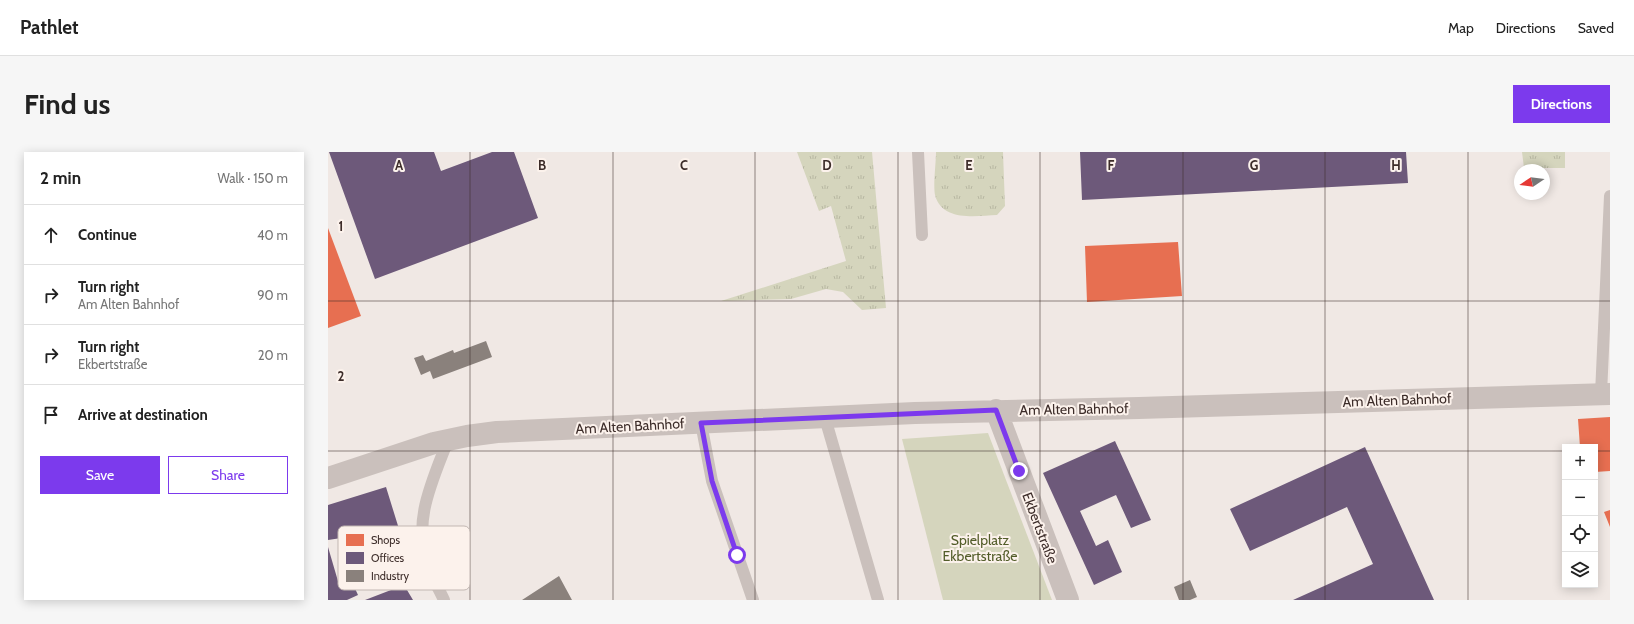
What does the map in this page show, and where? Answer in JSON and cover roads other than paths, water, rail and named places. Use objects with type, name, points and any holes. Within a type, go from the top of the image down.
[{"type":"street","name":"Am Alten Bahnhof","points":[[328,478],[434,443],[467,436],[497,432],[996,410],[1147,408],[1605,394]]},
{"type":"street","name":"Ekbertstraße","points":[[996,410],[1068,600]]},
{"type":"lane","points":[[918,152],[922,235]]},
{"type":"lane","points":[[1605,394],[1610,196]]},
{"type":"lane","points":[[825,418],[878,600]]},
{"type":"lane","points":[[701,423],[712,481],[753,600]]},
{"type":"lane","points":[[421,526],[421,521],[429,488],[448,440]]},
{"type":"lane","points":[[439,590],[444,600]]},
{"type":"park label","name":"Spielplatz Ekbertstraße","points":[[980,548]]}]
